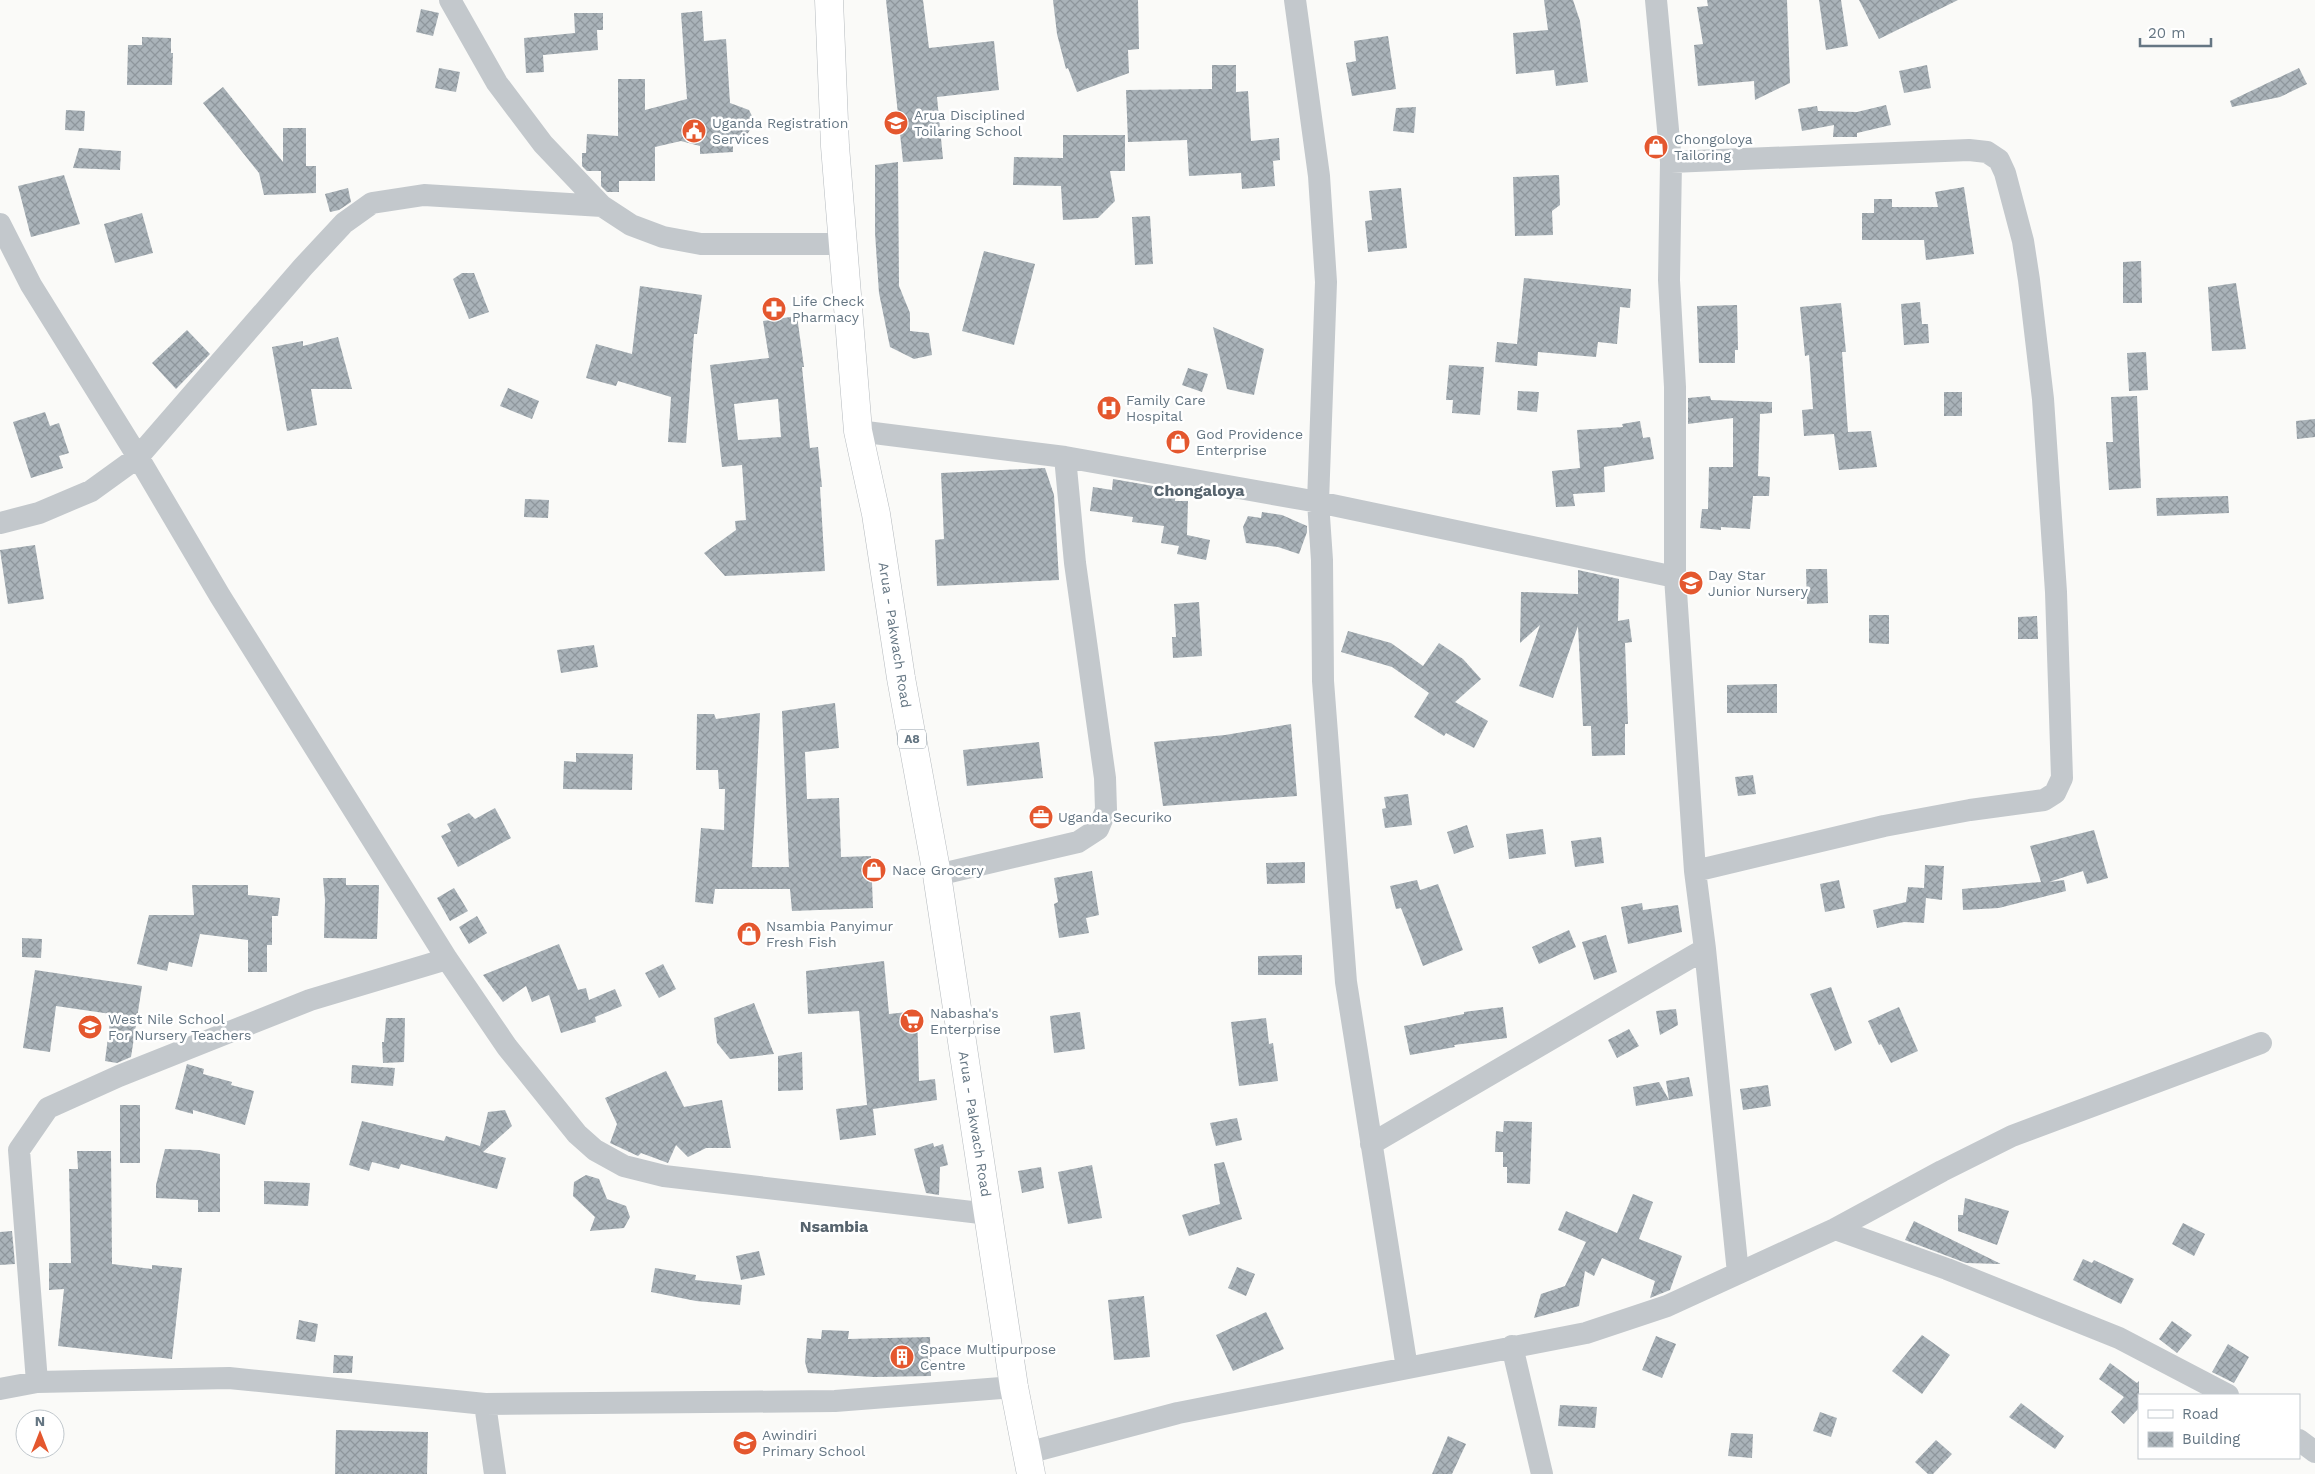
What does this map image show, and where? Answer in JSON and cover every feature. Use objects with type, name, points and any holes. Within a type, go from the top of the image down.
[{"type":"main road","name":"Arua - Pakwach Road","points":[[829,0],[842,244],[858,431],[876,514],[901,678],[937,875],[1014,1387],[1029,1463]]},
{"type":"street","points":[[450,0],[497,84],[543,144],[602,206],[631,225],[663,237],[701,244],[842,244]]},
{"type":"street","points":[[1295,0],[1319,176],[1326,282],[1318,502],[1322,560],[1323,682],[1346,982],[1407,1368]]},
{"type":"street","points":[[1656,0],[1671,162],[1669,280],[1675,387],[1675,577],[1695,871],[1705,949],[1738,1273]]},
{"type":"street","points":[[1671,162],[1969,150],[1987,152],[1999,160],[2005,173],[2023,241],[2029,280],[2042,399],[2061,692],[2062,778],[2055,793],[2044,800],[1970,810],[1884,826],[1695,871]]},
{"type":"street","points":[[0,523],[39,513],[92,491],[138,457],[302,267],[344,223],[372,203],[424,195],[602,206]]},
{"type":"street","points":[[0,224],[31,285],[138,457],[220,596],[447,959],[507,1047],[577,1134],[596,1150],[624,1166],[664,1176],[989,1214]]},
{"type":"street","points":[[858,431],[1065,457],[1318,502],[1675,577]]},
{"type":"street","points":[[937,875],[1078,842],[1098,829],[1106,810],[1105,778],[1075,563],[1065,457]]},
{"type":"street","points":[[1371,1144],[1705,949]]},
{"type":"street","points":[[36,1382],[10,1149],[48,1108],[61,1100],[310,1000],[447,959]]},
{"type":"street","points":[[1029,1463],[1178,1413],[1586,1333],[1667,1306],[1835,1229],[1942,1171],[2012,1136],[2261,1043]]},
{"type":"street","points":[[1835,1229],[1947,1269],[2119,1338],[2178,1367],[2226,1394]]},
{"type":"street","points":[[1512,1346],[1542,1474]]},
{"type":"street","points":[[0,1389],[36,1382],[229,1378],[485,1404],[835,1401],[1014,1387]]},
{"type":"street","points":[[485,1404],[494,1474]]},
{"type":"street","points":[[2300,1441],[2315,1452]]},
{"type":"building","points":[[886,0],[923,0],[929,48],[994,41],[999,90],[937,97],[943,159],[903,162]]},
{"type":"building","points":[[1053,0],[1138,0],[1139,49],[1128,50],[1129,73],[1077,92],[1068,68],[1066,69],[1057,34]]},
{"type":"building","points":[[1544,0],[1573,0],[1580,21],[1588,82],[1556,86],[1554,70],[1516,74],[1513,33],[1548,30]]},
{"type":"building","points":[[1707,0],[1787,0],[1790,83],[1755,100],[1754,81],[1698,86],[1694,45],[1703,44],[1697,7],[1708,6]]},
{"type":"building","points":[[1819,0],[1841,0],[1848,46],[1826,50]]},
{"type":"building","points":[[1859,0],[1958,0],[1879,39]]},
{"type":"building","points":[[421,9],[439,13],[433,36],[416,32]]},
{"type":"building","points":[[702,11],[704,41],[726,39],[730,103],[749,110],[753,118],[753,125],[748,133],[733,141],[733,152],[700,154],[700,146],[681,141],[655,147],[655,181],[619,181],[619,192],[607,192],[601,186],[601,171],[587,171],[582,166],[582,153],[586,153],[587,134],[618,136],[618,79],[645,79],[645,110],[687,99],[681,13]]},
{"type":"building","points":[[574,13],[603,13],[603,30],[597,30],[598,50],[543,55],[544,72],[526,73],[524,38],[575,33]]},
{"type":"building","points":[[1388,36],[1396,89],[1352,96],[1346,63],[1356,61],[1354,41]]},
{"type":"building","points":[[142,37],[171,38],[171,53],[173,53],[172,85],[127,85],[128,45],[142,45]]},
{"type":"building","points":[[1212,65],[1236,65],[1236,92],[1248,91],[1251,141],[1279,138],[1280,160],[1273,161],[1275,186],[1242,189],[1241,173],[1189,176],[1187,140],[1128,142],[1126,90],[1212,89]]},
{"type":"building","points":[[1927,65],[1931,88],[1904,93],[1899,71]]},
{"type":"building","points":[[439,68],[460,72],[456,92],[435,88]]},
{"type":"building","points":[[2299,68],[2307,84],[2280,97],[2232,107],[2230,101]]},
{"type":"building","points":[[223,87],[283,162],[283,128],[306,128],[306,166],[316,166],[316,193],[264,195],[259,173],[203,103]]},
{"type":"building","points":[[1886,105],[1891,125],[1857,133],[1857,137],[1833,137],[1834,125],[1802,131],[1798,109],[1817,106],[1818,111],[1857,112]]},
{"type":"building","points":[[1416,107],[1414,133],[1393,131],[1396,108]]},
{"type":"building","points":[[66,110],[85,111],[84,131],[65,130]]},
{"type":"building","points":[[1063,135],[1125,135],[1125,171],[1110,171],[1115,201],[1098,218],[1063,220],[1061,186],[1013,185],[1014,157],[1063,158]]},
{"type":"building","points":[[79,148],[121,151],[120,170],[73,168]]},
{"type":"building","points":[[898,162],[899,286],[910,313],[910,331],[929,333],[932,355],[914,359],[890,347],[879,293],[875,233],[875,165]]},
{"type":"building","points":[[64,175],[80,224],[31,237],[18,186]]},
{"type":"building","points":[[1559,175],[1560,205],[1552,211],[1553,235],[1515,236],[1513,177]]},
{"type":"building","points":[[1964,187],[1974,254],[1926,260],[1924,240],[1862,240],[1862,213],[1874,213],[1874,199],[1892,199],[1892,207],[1938,207],[1935,192]]},
{"type":"building","points":[[348,188],[351,202],[339,210],[330,212],[325,194]]},
{"type":"building","points":[[1401,188],[1407,248],[1368,252],[1365,221],[1372,220],[1369,191]]},
{"type":"building","points":[[142,213],[153,253],[115,263],[104,224]]},
{"type":"building","points":[[1150,216],[1153,264],[1135,265],[1132,217]]},
{"type":"building","points":[[984,251],[1035,264],[1014,345],[962,331]]},
{"type":"building","points":[[2141,261],[2142,303],[2123,303],[2123,262]]},
{"type":"building","points":[[462,273],[474,273],[489,312],[469,319],[453,279]]},
{"type":"building","points":[[1524,278],[1631,289],[1630,308],[1620,307],[1617,344],[1598,342],[1596,357],[1538,352],[1537,366],[1495,362],[1497,342],[1517,344]]},
{"type":"building","points":[[2236,283],[2246,349],[2212,351],[2208,287]]},
{"type":"building","points":[[640,286],[702,295],[697,334],[694,334],[686,443],[668,442],[671,397],[618,381],[616,386],[586,378],[596,344],[632,354]]},
{"type":"building","points":[[1920,302],[1922,324],[1928,324],[1929,343],[1904,345],[1901,304]]},
{"type":"building","points":[[1841,303],[1846,352],[1842,352],[1848,432],[1871,431],[1877,467],[1839,470],[1834,434],[1804,436],[1802,410],[1813,409],[1809,355],[1805,356],[1800,307]]},
{"type":"building","points":[[1737,305],[1738,350],[1735,350],[1735,363],[1699,363],[1697,306]]},
{"type":"building","points":[[797,316],[804,367],[802,367],[810,448],[818,447],[822,487],[820,487],[825,571],[725,576],[704,553],[736,530],[735,521],[746,520],[742,465],[722,467],[710,365],[769,358],[763,321]],"holes":[[[778,399],[781,437],[738,440],[734,404]]]},
{"type":"building","points":[[1213,327],[1264,349],[1254,395],[1227,389]]},
{"type":"building","points":[[187,330],[210,354],[176,389],[152,363]]},
{"type":"building","points":[[338,337],[352,389],[311,389],[317,425],[287,431],[272,347],[303,341],[303,346]]},
{"type":"building","points":[[2146,352],[2148,390],[2129,391],[2127,353]]},
{"type":"building","points":[[1449,365],[1484,367],[1480,415],[1452,413],[1453,400],[1446,400]]},
{"type":"building","points":[[1188,368],[1208,374],[1202,392],[1182,385]]},
{"type":"building","points":[[508,388],[539,401],[532,419],[500,406]]},
{"type":"building","points":[[1518,391],[1539,392],[1537,412],[1517,410]]},
{"type":"building","points":[[1944,392],[1962,392],[1962,416],[1944,416]]},
{"type":"building","points":[[1710,396],[1711,400],[1772,402],[1772,413],[1760,414],[1758,476],[1770,477],[1769,496],[1753,496],[1750,529],[1721,527],[1721,530],[1700,528],[1702,509],[1708,509],[1709,467],[1733,467],[1733,418],[1688,424],[1688,398]]},
{"type":"building","points":[[2137,396],[2141,488],[2109,490],[2106,442],[2113,442],[2111,397]]},
{"type":"building","points":[[45,412],[50,426],[59,423],[69,453],[59,456],[63,468],[31,478],[13,422]]},
{"type":"building","points":[[2315,419],[2315,437],[2297,439],[2296,421]]},
{"type":"building","points":[[1640,421],[1643,438],[1650,437],[1654,459],[1604,467],[1605,492],[1573,494],[1575,506],[1556,507],[1552,471],[1580,468],[1577,430],[1623,427],[1622,424]]},
{"type":"building","points":[[1045,468],[1054,495],[1059,580],[937,586],[935,540],[944,539],[941,473]]},
{"type":"building","points":[[1113,479],[1176,490],[1175,501],[1188,501],[1187,535],[1210,540],[1206,560],[1177,554],[1179,546],[1161,543],[1164,526],[1132,522],[1133,517],[1090,511],[1093,487],[1112,490]]},
{"type":"building","points":[[2228,496],[2229,513],[2157,516],[2156,498]]},
{"type":"building","points":[[525,499],[549,500],[548,518],[524,517]]},
{"type":"building","points":[[1262,512],[1282,515],[1307,526],[1307,532],[1299,554],[1278,547],[1246,543],[1243,527],[1248,516],[1261,518]]},
{"type":"building","points":[[35,545],[44,599],[8,604],[0,550]]},
{"type":"building","points":[[1806,569],[1827,569],[1828,603],[1807,604]]},
{"type":"building","points":[[1578,570],[1619,579],[1618,621],[1629,619],[1632,642],[1625,643],[1628,724],[1625,724],[1625,755],[1592,756],[1591,726],[1583,726],[1578,626],[1553,698],[1519,686],[1540,625],[1520,643],[1521,592],[1578,594]]},
{"type":"building","points":[[1199,602],[1202,656],[1173,658],[1172,637],[1176,637],[1174,604]]},
{"type":"building","points":[[1869,615],[1889,615],[1889,644],[1869,643]]},
{"type":"building","points":[[2037,616],[2038,639],[2018,639],[2018,617]]},
{"type":"building","points":[[1348,631],[1391,643],[1423,666],[1439,643],[1463,659],[1481,679],[1455,702],[1488,721],[1474,748],[1446,733],[1444,736],[1414,717],[1429,693],[1392,667],[1341,652]]},
{"type":"building","points":[[594,645],[598,667],[561,673],[557,650]]},
{"type":"building","points":[[1777,684],[1777,713],[1727,713],[1727,685]]},
{"type":"building","points":[[835,703],[839,748],[805,752],[807,799],[839,798],[841,857],[871,856],[873,908],[792,911],[790,889],[715,889],[713,904],[695,902],[701,828],[724,830],[725,789],[719,789],[718,770],[696,770],[697,714],[714,714],[716,719],[760,713],[752,867],[789,867],[782,711]]},
{"type":"building","points":[[1291,724],[1297,796],[1163,806],[1154,742],[1225,735]]},
{"type":"building","points":[[1039,742],[1043,778],[967,786],[963,750]]},
{"type":"building","points":[[576,753],[633,754],[632,790],[563,789],[564,761],[576,762]]},
{"type":"building","points":[[1753,775],[1756,794],[1738,796],[1735,777]]},
{"type":"building","points":[[1408,794],[1412,825],[1385,828],[1382,809],[1386,808],[1384,797]]},
{"type":"building","points":[[495,808],[511,838],[458,867],[441,836],[451,831],[447,824],[469,813],[475,819]]},
{"type":"building","points":[[1467,825],[1474,847],[1454,854],[1447,832]]},
{"type":"building","points":[[1543,829],[1546,854],[1509,859],[1506,834]]},
{"type":"building","points":[[2094,830],[2108,878],[2087,884],[2083,871],[2049,882],[2064,880],[2066,891],[1999,908],[1963,910],[1962,889],[2041,882],[2030,846]]},
{"type":"building","points":[[1601,837],[1604,863],[1575,867],[1571,841]]},
{"type":"building","points":[[1305,862],[1305,883],[1267,884],[1266,863]]},
{"type":"building","points":[[1925,865],[1944,866],[1942,900],[1926,898],[1924,923],[1904,922],[1877,928],[1873,910],[1906,902],[1908,887],[1924,888]]},
{"type":"building","points":[[1092,871],[1099,915],[1086,918],[1089,933],[1059,938],[1054,904],[1058,902],[1054,878]]},
{"type":"building","points":[[323,878],[346,878],[346,885],[379,885],[377,939],[324,938],[325,900]]},
{"type":"building","points":[[1417,880],[1420,890],[1438,884],[1463,950],[1423,966],[1401,908],[1396,909],[1390,886]]},
{"type":"building","points":[[1839,880],[1845,908],[1825,912],[1820,884]]},
{"type":"building","points":[[192,885],[248,885],[248,895],[280,898],[278,916],[272,916],[272,945],[267,945],[267,972],[248,972],[248,940],[200,934],[192,967],[169,962],[167,971],[137,964],[149,915],[194,915]]},
{"type":"building","points":[[454,888],[468,911],[450,921],[437,898]]},
{"type":"building","points":[[1642,903],[1643,910],[1678,905],[1682,932],[1628,944],[1621,907]]},
{"type":"building","points":[[477,916],[487,933],[469,944],[459,927]]},
{"type":"building","points":[[1569,930],[1576,947],[1539,964],[1532,947]]},
{"type":"building","points":[[1606,935],[1617,972],[1594,980],[1582,942]]},
{"type":"building","points":[[22,938],[42,939],[41,958],[22,957]]},
{"type":"building","points":[[559,944],[578,990],[586,988],[589,1000],[615,989],[622,1006],[595,1017],[596,1022],[561,1033],[549,995],[532,1002],[526,986],[503,1002],[483,975]]},
{"type":"building","points":[[1302,955],[1302,975],[1258,975],[1258,956]]},
{"type":"building","points":[[884,961],[889,1014],[917,1011],[919,1081],[935,1079],[937,1100],[873,1109],[876,1135],[840,1140],[836,1109],[867,1105],[859,1011],[808,1014],[806,971]]},
{"type":"building","points":[[663,964],[676,989],[659,998],[645,973]]},
{"type":"building","points":[[35,970],[142,986],[131,1057],[117,1063],[105,1061],[111,1014],[56,1006],[50,1052],[23,1048]]},
{"type":"building","points":[[1831,987],[1852,1043],[1835,1051],[1810,994]]},
{"type":"building","points":[[754,1003],[774,1054],[730,1059],[717,1043],[714,1018]]},
{"type":"building","points":[[1503,1007],[1507,1038],[1454,1045],[1455,1047],[1410,1055],[1404,1026],[1464,1014],[1464,1012]]},
{"type":"building","points":[[1899,1007],[1918,1051],[1891,1063],[1881,1044],[1879,1045],[1868,1021]]},
{"type":"building","points":[[1676,1009],[1678,1025],[1660,1035],[1656,1011]]},
{"type":"building","points":[[1080,1012],[1085,1049],[1054,1053],[1050,1016]]},
{"type":"building","points":[[386,1018],[405,1018],[404,1062],[383,1063],[382,1042],[384,1042]]},
{"type":"building","points":[[1266,1018],[1269,1044],[1273,1043],[1278,1081],[1239,1086],[1231,1022]]},
{"type":"building","points":[[1629,1029],[1639,1046],[1617,1058],[1608,1040]]},
{"type":"building","points":[[802,1052],[803,1090],[778,1091],[778,1056]]},
{"type":"building","points":[[187,1064],[204,1069],[203,1074],[232,1082],[231,1085],[254,1091],[245,1125],[193,1110],[193,1114],[175,1109]]},
{"type":"building","points":[[352,1065],[395,1068],[393,1086],[351,1083]]},
{"type":"building","points":[[666,1071],[684,1107],[722,1100],[731,1148],[706,1148],[688,1157],[676,1145],[668,1163],[641,1153],[638,1156],[610,1143],[617,1124],[605,1098]]},
{"type":"building","points":[[1689,1077],[1693,1096],[1669,1100],[1666,1081]]},
{"type":"building","points":[[1659,1082],[1669,1100],[1636,1106],[1633,1087]]},
{"type":"building","points":[[1768,1085],[1771,1106],[1743,1110],[1740,1089]]},
{"type":"building","points":[[120,1105],[140,1105],[140,1163],[120,1163]]},
{"type":"building","points":[[505,1110],[512,1126],[483,1152],[506,1158],[497,1189],[401,1164],[399,1169],[372,1162],[369,1171],[349,1165],[362,1121],[444,1141],[446,1136],[480,1146],[488,1112]]},
{"type":"building","points":[[1237,1118],[1242,1140],[1216,1146],[1210,1123]]},
{"type":"building","points":[[1504,1121],[1532,1122],[1530,1184],[1507,1183],[1507,1167],[1503,1167],[1503,1152],[1495,1152],[1496,1131],[1503,1132]]},
{"type":"building","points":[[933,1143],[934,1147],[943,1144],[948,1165],[940,1167],[939,1195],[926,1193],[914,1149]]},
{"type":"building","points":[[165,1149],[199,1150],[220,1154],[220,1212],[198,1212],[198,1200],[156,1198],[156,1185]]},
{"type":"building","points":[[77,1151],[111,1151],[112,1264],[152,1269],[152,1265],[182,1268],[172,1359],[58,1346],[64,1289],[49,1290],[49,1263],[71,1263],[69,1169],[78,1169]]},
{"type":"building","points":[[1224,1162],[1242,1219],[1189,1236],[1182,1215],[1220,1204],[1214,1164]]},
{"type":"building","points":[[1092,1165],[1102,1218],[1068,1224],[1058,1172]]},
{"type":"building","points":[[1041,1167],[1044,1188],[1022,1193],[1018,1171]]},
{"type":"building","points":[[586,1175],[599,1179],[607,1199],[626,1206],[630,1217],[624,1228],[590,1231],[595,1217],[573,1196],[574,1182]]},
{"type":"building","points":[[264,1181],[310,1183],[308,1206],[264,1204]]},
{"type":"building","points":[[1633,1194],[1653,1202],[1639,1239],[1682,1256],[1670,1290],[1650,1298],[1655,1281],[1602,1258],[1594,1276],[1585,1271],[1579,1306],[1534,1318],[1541,1294],[1565,1286],[1586,1242],[1558,1230],[1566,1211],[1617,1233]]},
{"type":"building","points":[[1965,1198],[2009,1211],[1997,1245],[1958,1231],[1958,1215],[1963,1215]]},
{"type":"building","points":[[1914,1221],[2001,1264],[1966,1263],[1905,1240]]},
{"type":"building","points":[[2183,1223],[2205,1234],[2194,1256],[2172,1244]]},
{"type":"building","points":[[12,1231],[15,1264],[0,1265],[0,1232]]},
{"type":"building","points":[[759,1251],[765,1275],[741,1280],[736,1256]]},
{"type":"building","points":[[2083,1259],[2092,1263],[2094,1260],[2134,1279],[2121,1304],[2073,1280]]},
{"type":"building","points":[[1237,1267],[1255,1274],[1246,1296],[1228,1288]]},
{"type":"building","points":[[655,1268],[696,1275],[695,1280],[742,1285],[740,1305],[696,1301],[651,1292]]},
{"type":"building","points":[[1144,1296],[1150,1357],[1114,1360],[1108,1300]]},
{"type":"building","points":[[1266,1312],[1284,1349],[1233,1371],[1216,1335]]},
{"type":"building","points":[[299,1320],[318,1324],[315,1342],[296,1339]]},
{"type":"building","points":[[2172,1321],[2192,1335],[2177,1353],[2159,1339]]},
{"type":"building","points":[[822,1330],[849,1331],[848,1339],[930,1337],[931,1376],[874,1377],[808,1373],[805,1362],[807,1338],[821,1339]]},
{"type":"building","points":[[1922,1335],[1950,1355],[1922,1394],[1892,1371]]},
{"type":"building","points":[[1656,1336],[1676,1344],[1662,1378],[1642,1370]]},
{"type":"building","points":[[2228,1344],[2249,1357],[2234,1383],[2212,1372]]},
{"type":"building","points":[[334,1355],[353,1356],[352,1373],[333,1373]]},
{"type":"building","points":[[2110,1363],[2137,1383],[2139,1381],[2138,1409],[2124,1424],[2111,1412],[2124,1397],[2099,1379]]},
{"type":"building","points":[[2021,1403],[2064,1436],[2055,1449],[2009,1417]]},
{"type":"building","points":[[1560,1405],[1597,1407],[1595,1428],[1558,1426]]},
{"type":"building","points":[[1820,1412],[1837,1418],[1831,1437],[1813,1431]]},
{"type":"building","points":[[336,1430],[428,1432],[427,1474],[335,1474]]},
{"type":"building","points":[[1731,1433],[1753,1434],[1752,1458],[1728,1456]]},
{"type":"building","points":[[1448,1436],[1466,1444],[1452,1474],[1432,1474]]},
{"type":"building","points":[[1936,1440],[1952,1454],[1933,1474],[1928,1474],[1915,1462]]},
{"type":"place","name":"Arua Disciplined Toilaring School","points":[[896,123]]},
{"type":"place","name":"Uganda Registration Services","points":[[694,131]]},
{"type":"place","name":"Chongoloya Tailoring","points":[[1656,147]]},
{"type":"place","name":"Life Check Pharmacy","points":[[774,309]]},
{"type":"place","name":"Family Care Hospital","points":[[1109,408]]},
{"type":"place","name":"God Providence Enterprise","points":[[1178,442]]},
{"type":"place","name":"Day Star Junior Nursery","points":[[1691,583]]},
{"type":"place","name":"Uganda Securiko","points":[[1041,817]]},
{"type":"place","name":"Nace Grocery","points":[[874,870]]},
{"type":"place","name":"Nsambia Panyimur Fresh Fish","points":[[749,934]]},
{"type":"place","name":"Nabasha's Enterprise","points":[[912,1021]]},
{"type":"place","name":"West Nile School For Nursery Teachers","points":[[90,1027]]},
{"type":"place","name":"Space Multipurpose Centre","points":[[902,1357]]},
{"type":"place","name":"Awindiri Primary School","points":[[745,1443]]},
{"type":"district","name":"Chongaloya","points":[[1199,490]]},
{"type":"district","name":"Nsambia","points":[[834,1226]]}]
